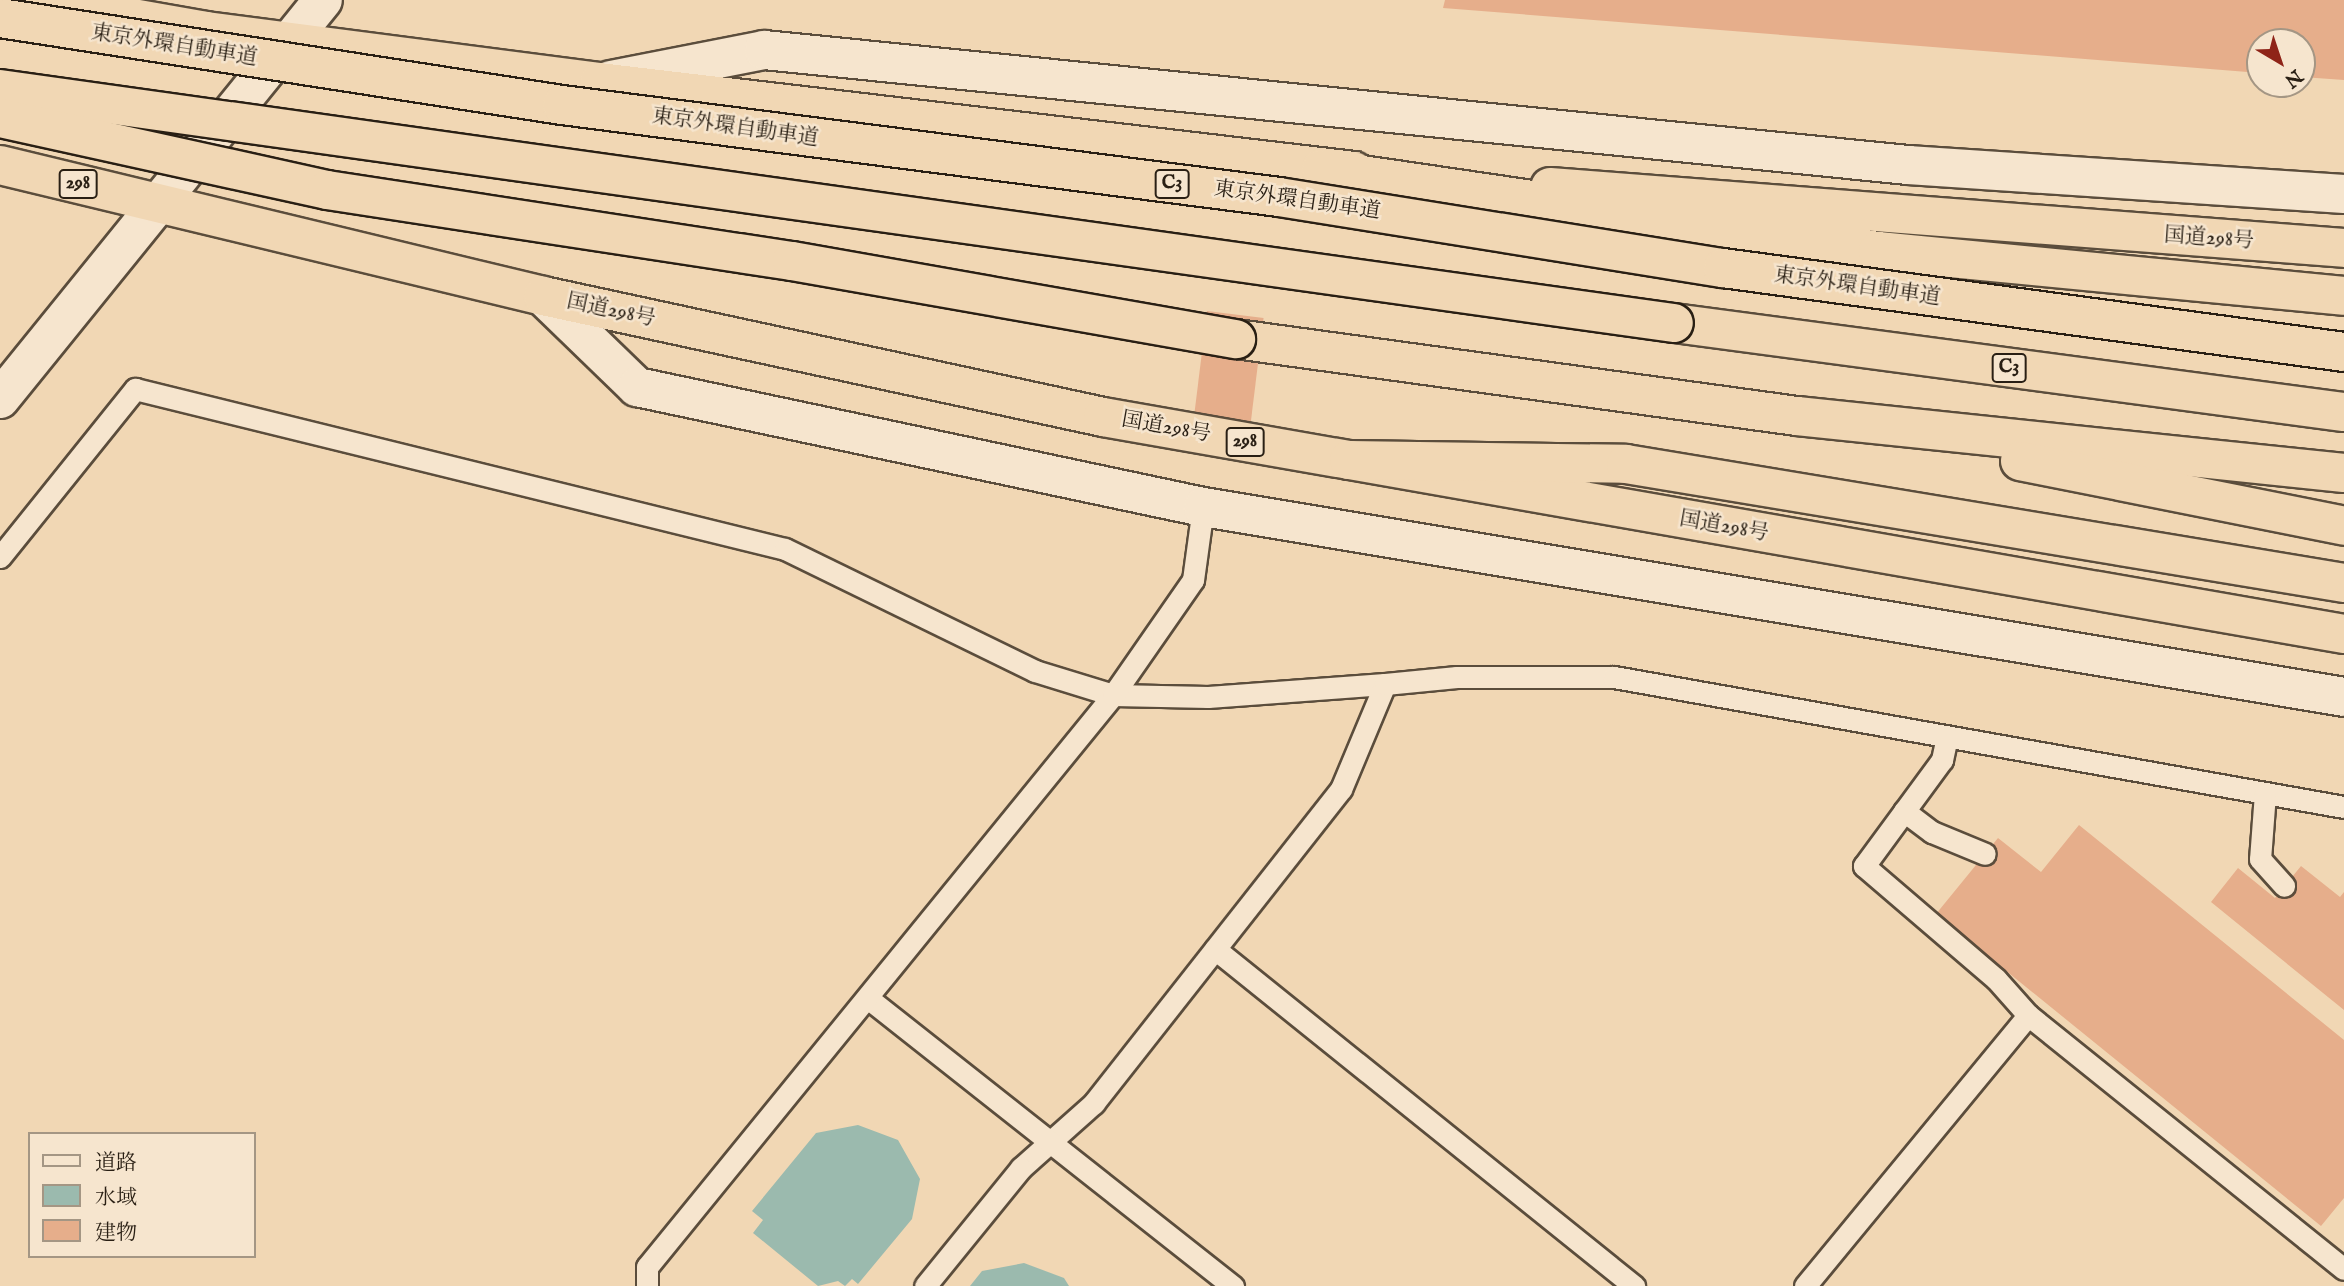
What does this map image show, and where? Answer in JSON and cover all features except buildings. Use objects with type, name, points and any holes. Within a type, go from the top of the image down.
[{"type":"highway","name":"国道298号","points":[[30,0],[290,41],[599,82],[1321,169],[2344,248]]},
{"type":"highway","name":"東京外環自動車道","points":[[0,18],[535,101],[1279,197],[1723,268],[2344,352]]},
{"type":"highway","name":"C3","points":[[0,89],[2344,412]]},
{"type":"highway","points":[[0,118],[327,190],[792,261],[1236,339],[1797,416],[2344,473]]},
{"type":"highway","name":"国道298号","points":[[0,164],[543,296],[1102,417],[2344,635]]},
{"type":"highway","points":[[1321,169],[1878,251],[2344,296]]},
{"type":"highway","points":[[1797,416],[2344,526]]},
{"type":"highway","points":[[1349,460],[1626,464],[2344,583]]},
{"type":"street","points":[[0,399],[323,0]]},
{"type":"street","points":[[599,82],[764,50],[1908,165],[2344,194]]},
{"type":"street","points":[[543,296],[637,387],[1203,507],[2344,697]]},
{"type":"lane","points":[[0,557],[135,389],[785,549],[1035,671],[1113,695],[1208,697],[1457,677],[1614,677],[2344,807]]},
{"type":"lane","points":[[647,1286],[648,1267],[869,999],[1113,695],[1193,580],[1203,507]]},
{"type":"lane","points":[[925,1286],[1021,1168],[1057,1142],[1342,789],[1385,684]]},
{"type":"lane","points":[[1947,737],[1942,760],[1864,866],[1996,978],[2028,1015],[2344,1269]]},
{"type":"lane","points":[[2265,793],[2260,859],[2284,886]]},
{"type":"lane","points":[[1904,811],[1932,832],[1985,854]]},
{"type":"lane","points":[[1215,949],[1634,1286]]},
{"type":"lane","points":[[869,999],[1057,1142],[1233,1286]]},
{"type":"lane","points":[[1805,1286],[2028,1015]]},
{"type":"water","points":[[858,1125],[898,1140],[920,1179],[912,1219],[858,1284],[852,1279],[845,1286],[838,1281],[818,1286],[753,1233],[763,1220],[752,1211],[816,1133]]},
{"type":"water","points":[[1024,1263],[1064,1278],[1069,1286],[970,1286],[982,1271]]}]
